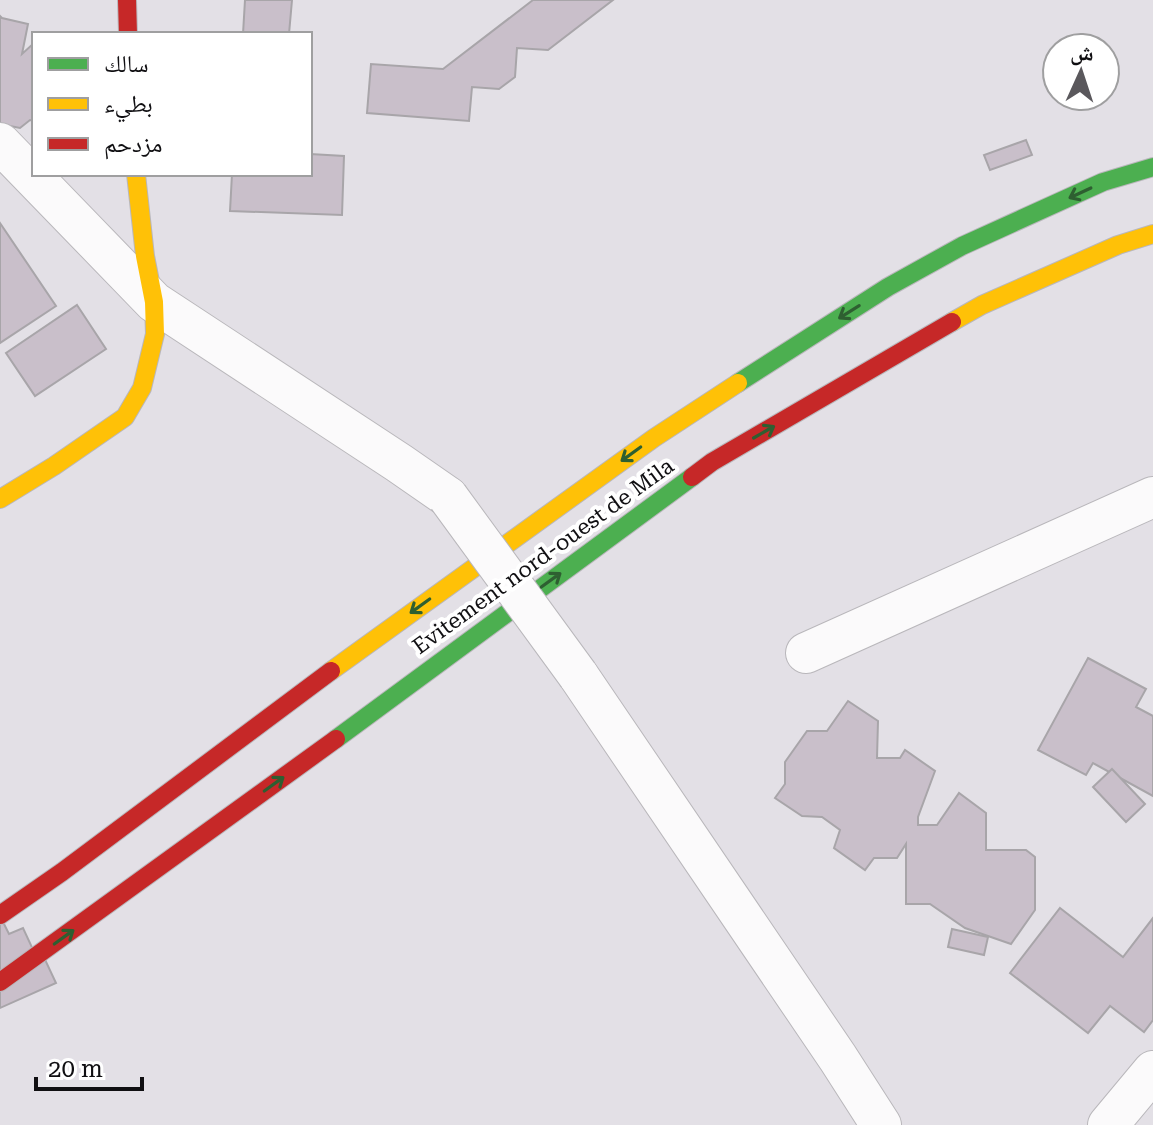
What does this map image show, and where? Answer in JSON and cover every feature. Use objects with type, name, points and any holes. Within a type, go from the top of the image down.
[{"type":"main road","points":[[127,0],[128,32]]},
{"type":"main road","points":[[0,915],[355,653],[654,438],[811,335],[962,246],[1103,182],[1153,167]]},
{"type":"main road","points":[[0,499],[125,417],[142,388],[155,334],[154,302],[145,256],[136,176]]},
{"type":"main road","name":"Evitement nord-ouest de Mila","points":[[0,982],[712,462],[982,305],[1118,245],[1153,234]]},
{"type":"street","points":[[0,143],[154,302],[448,497],[578,675],[881,1125]]},
{"type":"street","points":[[806,653],[1153,497]]},
{"type":"street","points":[[838,1058],[888,1116],[905,1125]]},
{"type":"street","points":[[1108,1125],[1153,1071]]},
{"type":"building","points":[[245,0],[292,0],[289,32],[243,32]]},
{"type":"building","points":[[533,0],[613,0],[548,50],[517,48],[515,77],[499,89],[472,87],[469,121],[367,113],[371,64],[443,69]]},
{"type":"building","points":[[0,16],[28,24],[22,54],[32,45],[32,120],[20,128],[0,124]]},
{"type":"building","points":[[1026,140],[1032,155],[990,170],[984,155]]},
{"type":"building","points":[[312,154],[344,156],[342,215],[230,211],[232,176],[312,176]]},
{"type":"building","points":[[0,223],[56,306],[0,343]]},
{"type":"building","points":[[77,305],[106,349],[35,396],[6,353]]},
{"type":"building","points":[[1088,658],[1146,689],[1136,707],[1153,716],[1153,796],[1093,763],[1086,775],[1038,750]]},
{"type":"building","points":[[848,701],[878,721],[877,758],[900,758],[905,750],[935,771],[918,817],[918,825],[937,825],[959,793],[986,813],[986,850],[1026,850],[1035,857],[1035,910],[1011,944],[965,928],[930,904],[906,904],[906,844],[897,858],[874,858],[865,870],[834,848],[840,830],[822,817],[802,816],[775,798],[785,784],[785,762],[807,731],[827,731]]},
{"type":"building","points":[[1112,769],[1145,804],[1126,822],[1093,787]]},
{"type":"building","points":[[1060,908],[1123,957],[1153,918],[1153,1020],[1144,1032],[1110,1006],[1088,1033],[1010,973]]},
{"type":"building","points":[[0,916],[9,934],[23,928],[35,954],[41,951],[56,983],[0,1008]]},
{"type":"building","points":[[952,929],[988,937],[984,955],[948,947]]},
{"type":"traffic: fast","points":[[738,383],[888,287],[962,246],[1103,182],[1153,167]]},
{"type":"traffic: fast","points":[[336,739],[692,477]]},
{"type":"traffic: slow","points":[[0,499],[125,417],[142,388],[155,334],[154,302],[145,256],[136,176]]},
{"type":"traffic: slow","points":[[952,322],[982,305],[1118,245],[1153,234]]},
{"type":"traffic: slow","points":[[331,671],[654,438],[738,383]]},
{"type":"traffic: jam","points":[[127,0],[128,32]]},
{"type":"traffic: jam","points":[[692,477],[712,462],[952,322]]},
{"type":"traffic: jam","points":[[0,915],[331,671]]},
{"type":"traffic: jam","points":[[0,982],[336,739]]}]
